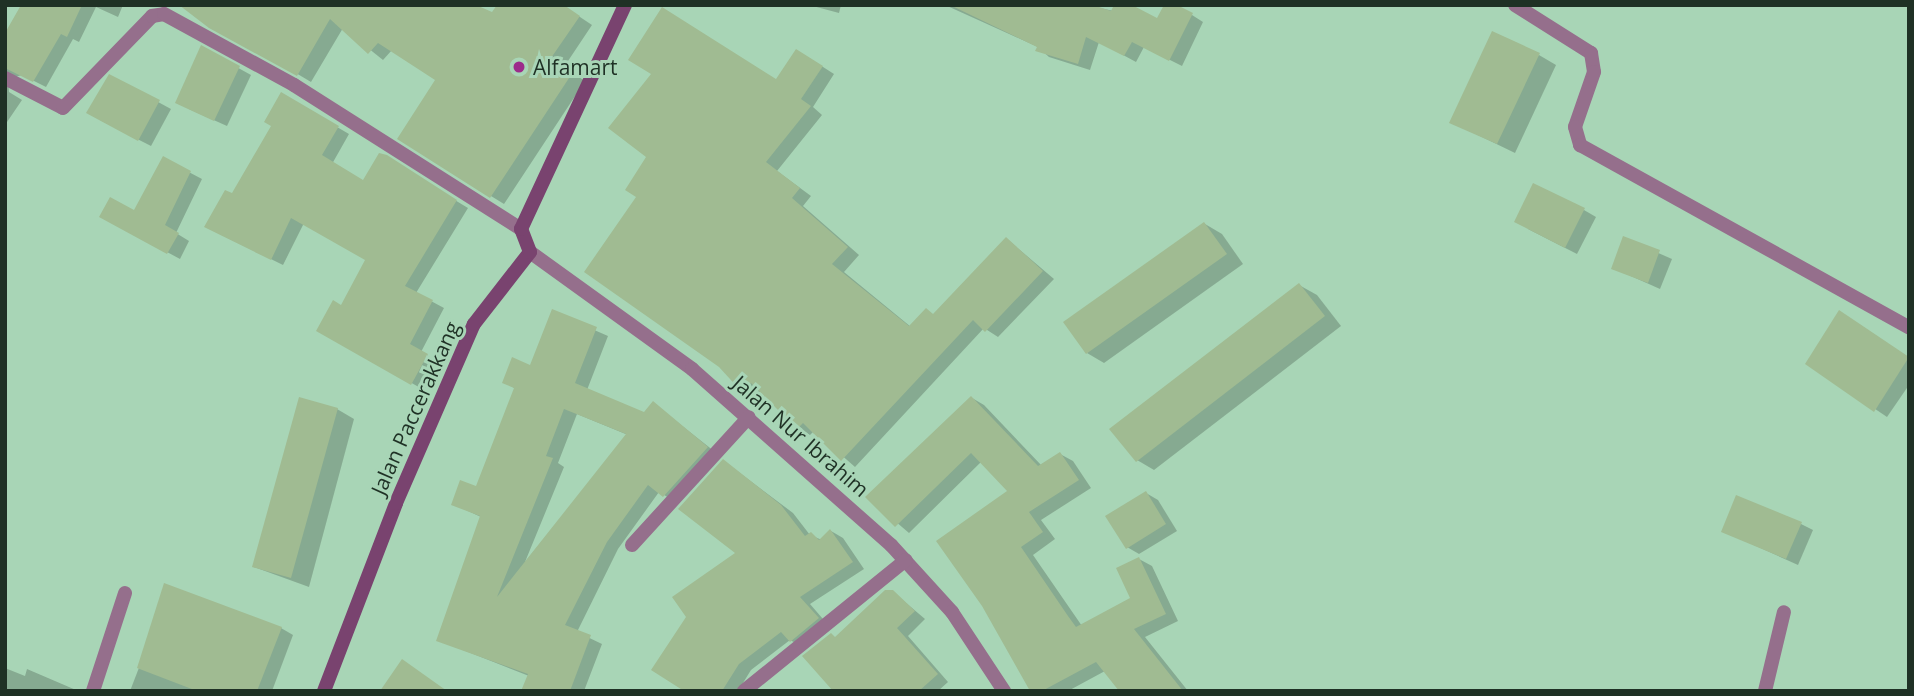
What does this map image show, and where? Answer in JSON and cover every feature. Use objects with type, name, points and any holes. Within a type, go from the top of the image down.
[{"type":"main road","points":[[530,252],[521,229],[625,5]]},
{"type":"main road","name":"Jalan Paccerakkang","points":[[324,691],[396,503],[474,324],[530,252]]},
{"type":"street","points":[[1515,5],[1591,53],[1594,72],[1575,127],[1580,145],[1909,327]]},
{"type":"street","points":[[5,78],[63,108],[152,16],[164,14],[294,85],[521,229]]},
{"type":"street","name":"Jalan Nur Ibrahim","points":[[530,252],[749,416],[906,560],[952,612],[1004,691]]},
{"type":"street","points":[[632,545],[749,416]]},
{"type":"street","points":[[744,691],[906,560]]},
{"type":"street","points":[[93,691],[125,593]]},
{"type":"street","points":[[1765,691],[1784,612]]},
{"type":"building","points":[[21,5],[82,5],[67,37],[61,34],[33,82],[5,68],[5,33]]},
{"type":"building","points":[[179,5],[476,5],[492,12],[497,5],[564,5],[580,16],[551,58],[573,72],[490,198],[397,139],[435,80],[378,43],[368,54],[330,19],[297,76],[209,28]]},
{"type":"building","points":[[950,5],[1093,5],[1111,11],[1114,5],[1132,5],[1157,18],[1164,5],[1177,5],[1193,13],[1169,61],[1132,42],[1124,56],[1086,37],[1078,64],[1035,51],[1037,47]]},
{"type":"building","points":[[662,7],[776,79],[796,49],[823,66],[801,99],[811,106],[766,162],[800,188],[792,198],[848,247],[832,264],[909,326],[926,308],[933,314],[1006,237],[1043,271],[985,332],[973,320],[841,461],[803,423],[797,429],[751,383],[741,391],[719,367],[584,272],[636,197],[625,190],[646,157],[608,128],[651,74],[628,60]]},
{"type":"building","points":[[1492,31],[1540,53],[1497,144],[1449,123]]},
{"type":"building","points":[[201,45],[240,66],[214,121],[175,103]]},
{"type":"building","points":[[109,74],[160,100],[138,141],[86,113]]},
{"type":"building","points":[[281,92],[339,126],[322,155],[363,180],[379,153],[387,155],[457,200],[405,286],[433,300],[410,344],[428,354],[411,385],[316,331],[333,300],[341,305],[365,260],[291,218],[271,260],[204,227],[225,190],[232,193],[271,126],[264,122]]},
{"type":"building","points":[[163,156],[191,171],[165,225],[179,233],[167,254],[99,217],[110,197],[134,210]]},
{"type":"building","points":[[1533,183],[1585,208],[1565,248],[1514,222]]},
{"type":"building","points":[[1204,222],[1227,254],[1086,354],[1063,322]]},
{"type":"building","points":[[1623,236],[1660,250],[1648,283],[1611,269]]},
{"type":"building","points":[[1299,283],[1325,316],[1136,462],[1109,429]]},
{"type":"building","points":[[552,309],[597,327],[575,383],[644,412],[653,401],[708,447],[663,497],[648,485],[607,542],[565,625],[591,635],[570,691],[521,691],[528,674],[436,641],[480,516],[451,505],[460,480],[476,486],[514,388],[502,383],[512,357],[530,365]],"holes":[[[564,409],[626,434],[497,597],[553,458],[546,456]]]},
{"type":"building","points":[[1839,310],[1909,357],[1874,412],[1805,364]]},
{"type":"building","points":[[971,396],[1038,466],[1060,452],[1079,480],[1029,512],[1043,532],[1021,547],[1068,616],[1076,627],[1130,598],[1116,568],[1139,557],[1166,614],[1134,629],[1183,691],[1119,691],[1096,662],[1042,691],[1030,691],[982,606],[936,541],[1007,491],[971,453],[895,527],[865,497]]},
{"type":"building","points":[[299,397],[338,408],[291,578],[252,567]]},
{"type":"building","points":[[723,459],[781,505],[805,536],[811,532],[819,540],[830,529],[853,562],[800,597],[819,618],[790,642],[781,632],[739,664],[722,691],[684,691],[651,670],[686,617],[672,597],[735,553],[678,509]]},
{"type":"building","points":[[1146,491],[1166,524],[1126,549],[1105,516]]},
{"type":"building","points":[[1736,495],[1802,522],[1786,559],[1721,532]]},
{"type":"building","points":[[164,583],[282,627],[257,691],[197,691],[137,668]]},
{"type":"building","points":[[885,590],[893,590],[915,611],[897,628],[938,674],[919,691],[833,691],[802,656],[831,633],[835,637]]},
{"type":"building","points":[[402,659],[447,691],[380,691]]},
{"type":"place","name":"Alfamart","points":[[519,67]]}]
